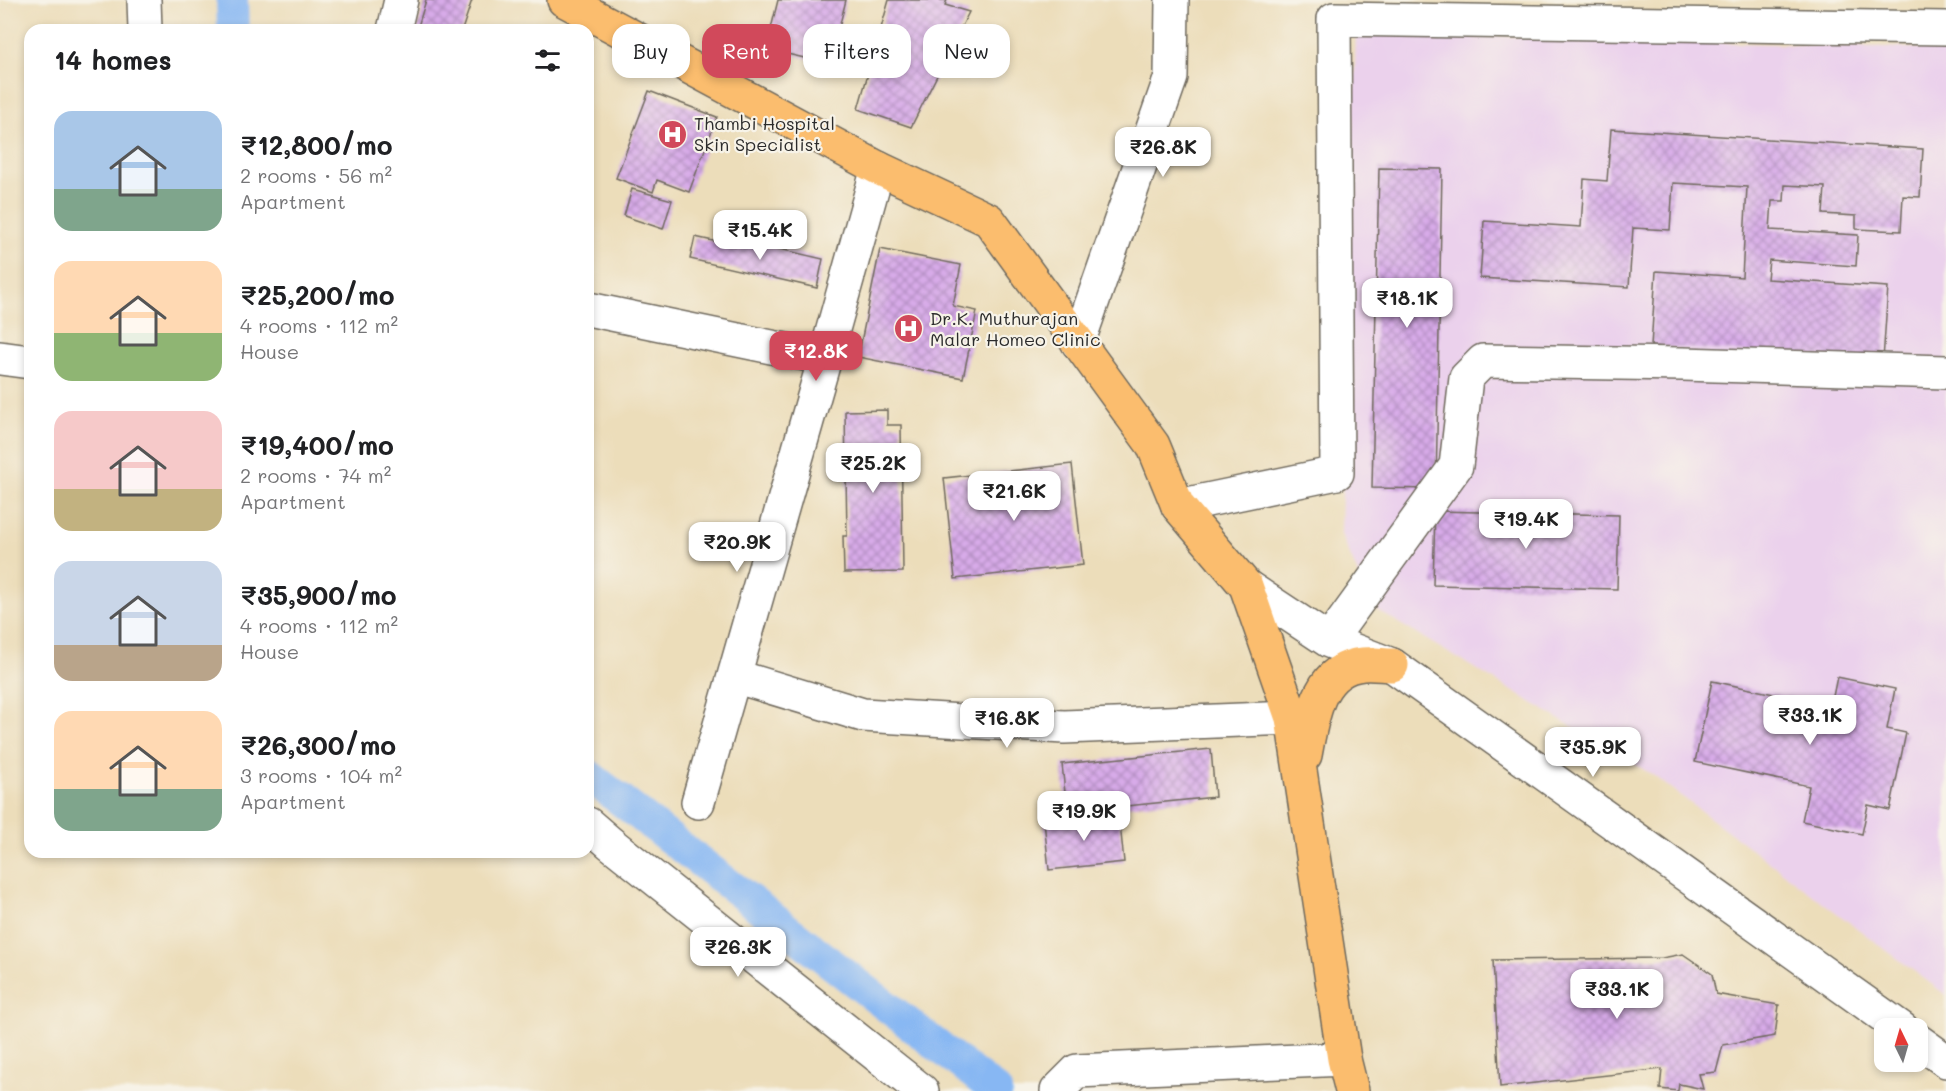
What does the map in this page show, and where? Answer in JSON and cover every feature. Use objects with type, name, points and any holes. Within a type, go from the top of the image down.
[{"type":"main road","points":[[564,0],[878,168],[989,220],[1153,445],[1178,506],[1246,586],[1292,718],[1344,1059],[1352,1091]]},
{"type":"main road","points":[[1301,775],[1314,711],[1322,690],[1331,679],[1343,669],[1363,664],[1392,665]]},
{"type":"street","points":[[144,0],[145,24]]},
{"type":"street","points":[[395,24],[400,0]]},
{"type":"street","points":[[1078,343],[1171,77],[1172,0]]},
{"type":"street","points":[[1178,506],[1337,473],[1333,9],[1946,28]]},
{"type":"street","points":[[698,802],[878,168]]},
{"type":"street","points":[[594,310],[825,358]]},
{"type":"street","points":[[0,358],[24,361]]},
{"type":"street","points":[[1329,641],[1456,466],[1466,378],[1484,362],[1683,364],[1946,372]]},
{"type":"street","points":[[1246,586],[1329,641],[1392,665],[1887,1018]]},
{"type":"street","points":[[734,676],[863,716],[1064,727],[1292,718]]},
{"type":"street","points":[[594,829],[920,1090]]},
{"type":"street","points":[[1928,1048],[1946,1061]]},
{"type":"street","points":[[1067,1081],[1344,1059]]},
{"type":"shaded area","points":[[1356,32],[1946,49],[1946,995],[1653,775],[1372,607],[1341,534]]},
{"type":"building","points":[[426,0],[472,0],[464,24],[419,24]]},
{"type":"building","points":[[778,0],[846,0],[840,24],[803,24],[803,58],[791,55],[791,24],[772,24]]},
{"type":"building","points":[[889,0],[947,0],[945,5],[969,12],[963,24],[923,24],[923,78],[936,78],[911,127],[858,109],[867,78],[911,78],[911,24],[882,24]]},
{"type":"building","points":[[649,91],[717,117],[689,192],[657,180],[653,192],[616,178]]},
{"type":"building","points":[[1611,129],[1923,149],[1920,197],[1903,196],[1901,231],[1856,229],[1856,216],[1823,214],[1825,187],[1785,185],[1784,201],[1772,201],[1770,230],[1858,235],[1856,266],[1769,260],[1767,279],[1888,287],[1883,360],[1651,346],[1656,271],[1742,277],[1747,187],[1673,183],[1670,230],[1633,228],[1629,287],[1480,278],[1484,221],[1581,227],[1584,179],[1607,181]]},
{"type":"building","points":[[1379,168],[1442,169],[1436,489],[1372,488]]},
{"type":"building","points":[[632,189],[672,200],[663,229],[624,216]]},
{"type":"building","points":[[695,237],[736,246],[737,239],[823,259],[817,288],[690,259]]},
{"type":"building","points":[[880,249],[961,265],[953,306],[977,311],[963,378],[858,357]]},
{"type":"building","points":[[887,410],[887,425],[901,425],[903,572],[844,573],[843,536],[847,536],[845,411]]},
{"type":"building","points":[[1072,464],[1083,565],[955,579],[944,478]]},
{"type":"building","points":[[1435,511],[1619,515],[1617,589],[1433,585]]},
{"type":"building","points":[[1837,677],[1895,689],[1887,729],[1906,733],[1890,810],[1868,805],[1862,834],[1802,821],[1809,786],[1695,762],[1712,681],[1831,706]]},
{"type":"building","points":[[1211,749],[1215,797],[1067,812],[1062,764]]},
{"type":"building","points":[[1119,814],[1124,862],[1049,870],[1044,821]]},
{"type":"building","points":[[1683,954],[1712,974],[1716,994],[1779,1005],[1775,1036],[1723,1045],[1716,1072],[1699,1074],[1703,1089],[1679,1084],[1678,1091],[1660,1089],[1662,1069],[1500,1087],[1493,960],[1662,958]]},
{"type":"waterway","points":[[232,0],[233,24]]},
{"type":"waterway","points":[[594,780],[996,1091]]},
{"type":"place","name":"Thambi Hospital Skin Specialist","points":[[673,134]]},
{"type":"place","name":"Dr.K. Muthurajan Malar Homeo Clinic","points":[[909,329]]}]
